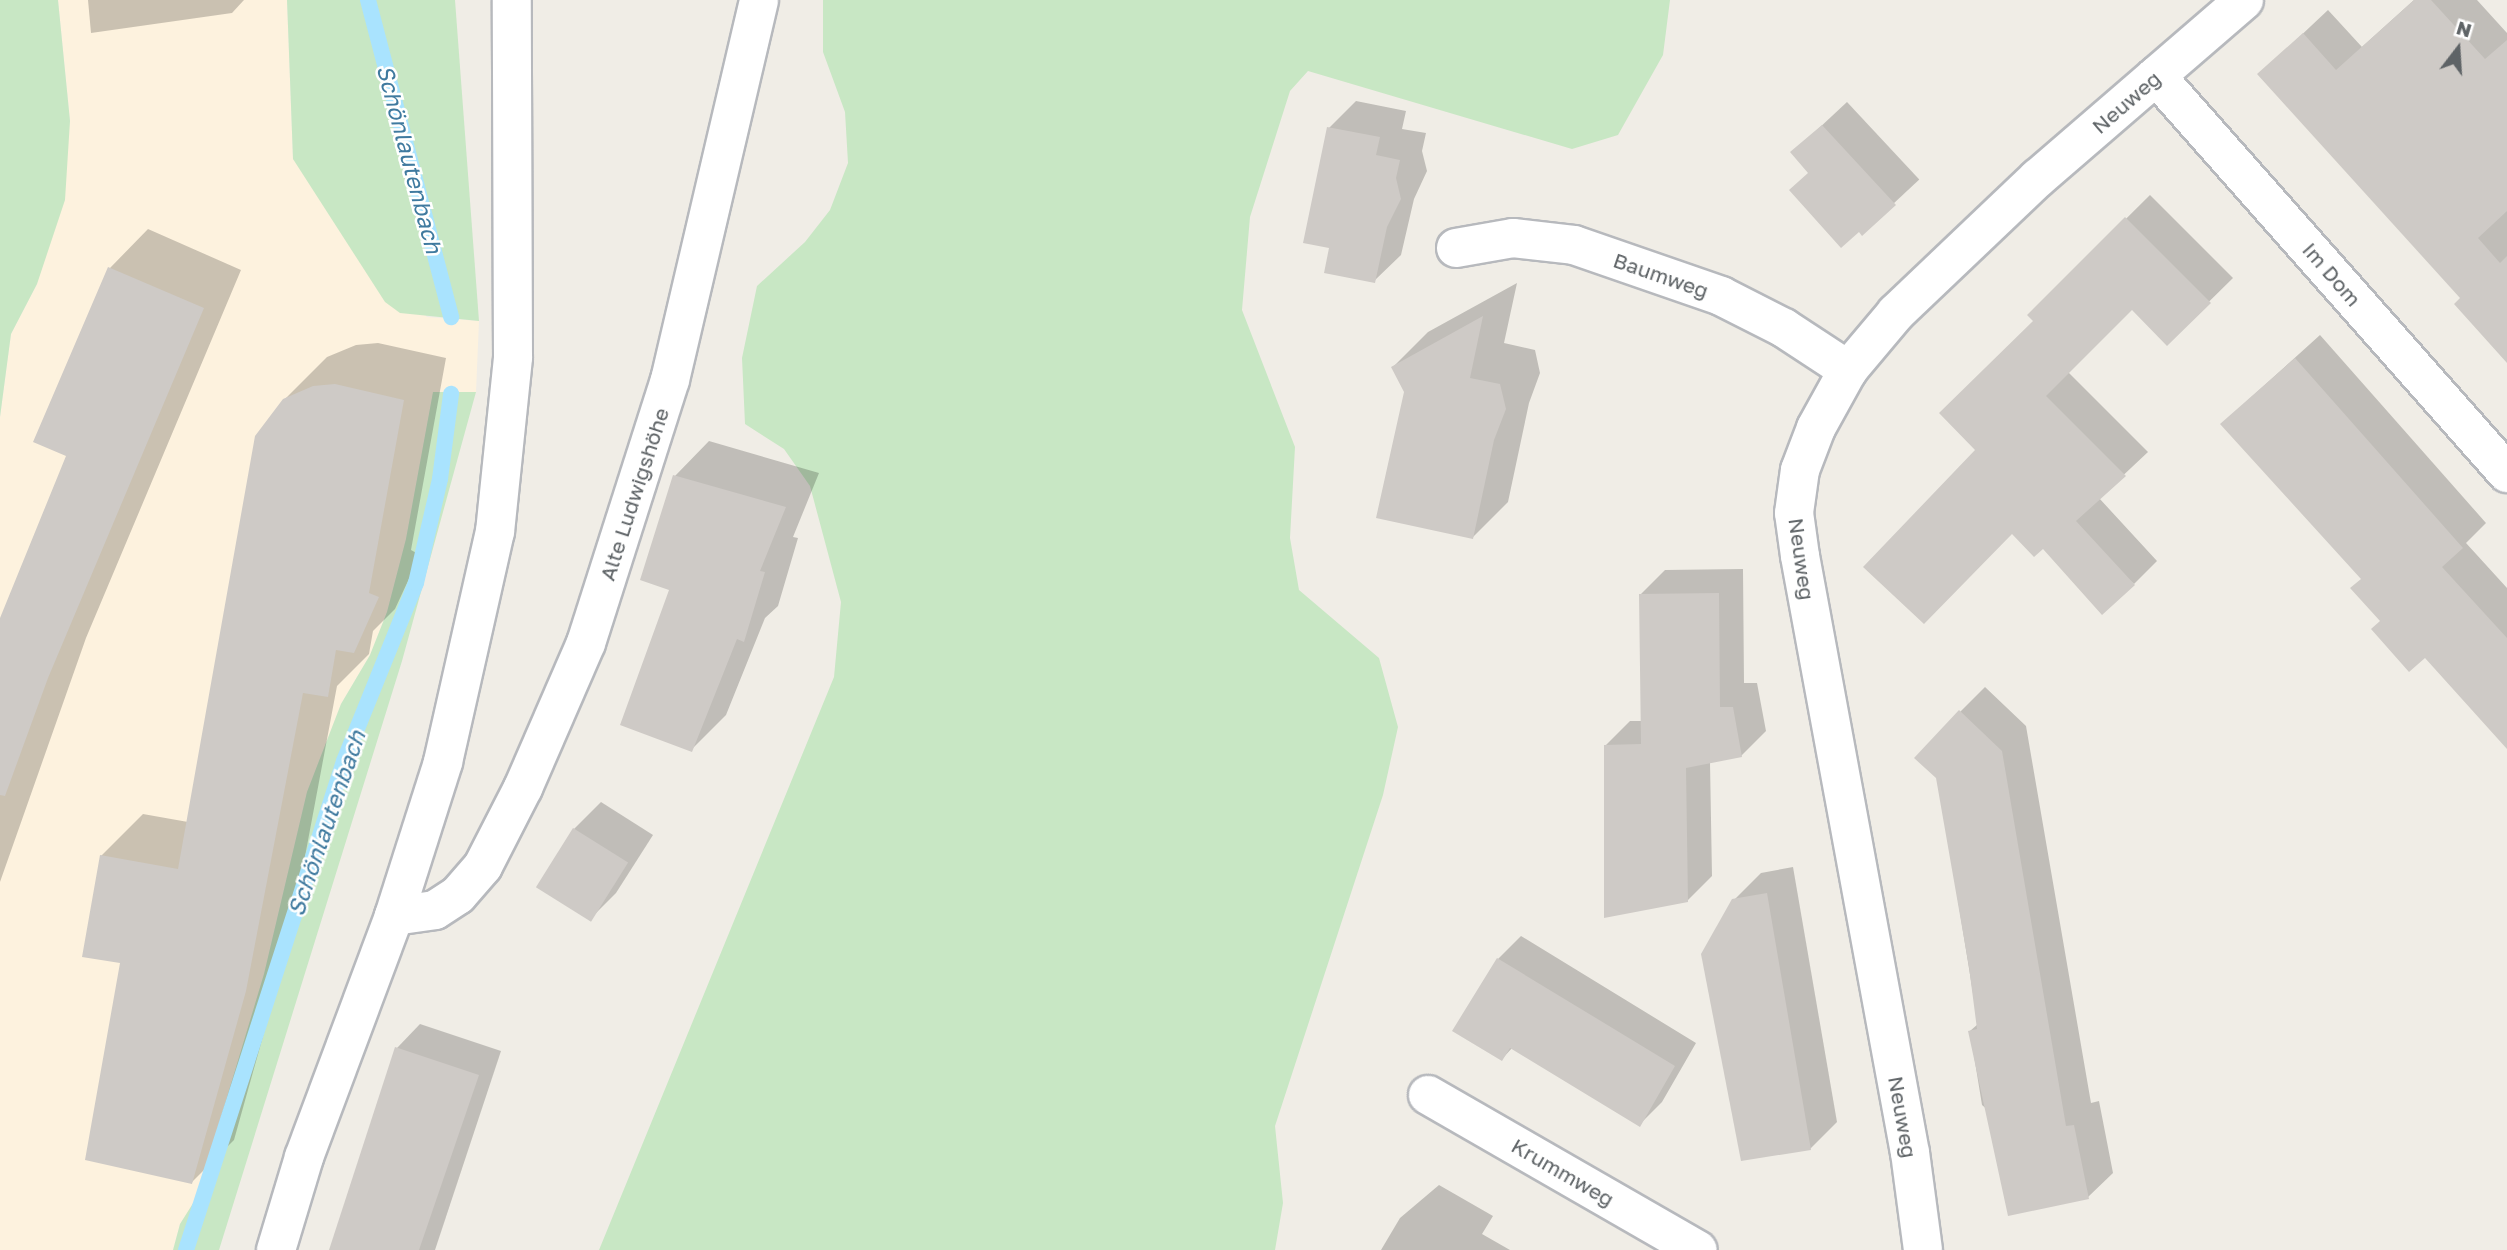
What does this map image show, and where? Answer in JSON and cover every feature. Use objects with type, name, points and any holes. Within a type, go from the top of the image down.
[{"type":"street","points":[[276,1250],[304,1157],[394,916],[443,762],[495,532],[513,357],[512,0]]},
{"type":"street","name":"Alte Ludwigshöhe","points":[[394,916],[435,910],[458,895],[483,866],[523,788],[586,643],[635,502],[670,380],[759,0]]},
{"type":"street","name":"Neuweg","points":[[1923,1250],[1910,1153],[1794,513],[1800,471],[1816,428],[1848,370],[1896,313],[2038,178],[2244,0]]},
{"type":"street","name":"Im Dom","points":[[2156,76],[2507,473]]},
{"type":"street","name":"Baumweg","points":[[1457,248],[1513,238],[1574,245],[1721,296],[1784,328],[1848,370]]},
{"type":"street","name":"Krummweg","points":[[1428,1095],[1698,1250]]},
{"type":"shaded area","points":[[58,0],[287,0],[293,159],[427,317],[479,321],[476,392],[433,393],[406,539],[387,612],[370,655],[341,704],[307,792],[264,974],[197,1197],[180,1224],[173,1250],[0,1250],[0,417],[11,334],[37,284],[70,121]]},
{"type":"green space","points":[[0,0],[58,0],[70,121],[65,200],[37,284],[11,334],[0,417]]},
{"type":"green space","points":[[287,0],[455,0],[479,321],[400,313],[385,302],[293,159]]},
{"type":"green space","points":[[823,0],[1670,0],[1663,55],[1618,135],[1572,149],[1308,71],[1290,91],[1250,217],[1242,310],[1295,447],[1290,538],[1299,590],[1379,658],[1398,727],[1383,795],[1275,1126],[1283,1203],[1275,1250],[599,1250],[834,677],[841,602],[810,486],[784,449],[745,424],[742,358],[757,286],[805,242],[830,210],[848,163],[845,112],[823,52]]},
{"type":"green space","points":[[433,392],[476,392],[402,661],[219,1250],[173,1250],[180,1224],[197,1197],[264,974],[307,792],[341,704],[370,655],[387,612],[406,539]]},
{"type":"building","points":[[2414,0],[2431,0],[2485,59],[2507,40],[2507,211],[2478,238],[2500,263],[2507,256],[2507,363],[2454,304],[2460,298],[2257,74],[2303,33],[2336,70]]},
{"type":"building","points":[[1822,125],[1896,205],[1862,236],[1859,232],[1841,248],[1789,190],[1808,173],[1790,152]]},
{"type":"building","points":[[1327,127],[1380,137],[1376,155],[1400,160],[1396,178],[1401,199],[1387,227],[1375,283],[1324,273],[1329,248],[1303,243]]},
{"type":"building","points":[[2125,217],[2211,303],[2167,346],[2132,310],[2046,396],[2126,476],[2076,521],[2135,585],[2102,615],[2043,549],[2034,557],[2012,534],[1924,624],[1863,567],[1975,450],[1939,413],[2033,321],[2027,315]]},
{"type":"building","points":[[108,267],[204,308],[48,678],[5,796],[0,795],[0,618],[66,456],[33,442]]},
{"type":"building","points":[[1483,316],[1470,378],[1500,384],[1506,409],[1494,440],[1473,539],[1376,518],[1404,392],[1391,367]]},
{"type":"building","points":[[2295,358],[2463,548],[2442,567],[2507,638],[2507,749],[2425,658],[2409,672],[2371,629],[2380,621],[2350,588],[2361,579],[2220,424]]},
{"type":"building","points":[[335,384],[404,400],[369,593],[379,597],[354,653],[336,650],[328,697],[303,693],[246,991],[192,1184],[85,1160],[120,963],[82,957],[100,855],[178,869],[255,436],[283,399],[313,386]]},
{"type":"building","points":[[673,475],[786,507],[760,571],[765,572],[744,642],[737,639],[692,752],[620,725],[669,590],[640,580]]},
{"type":"building","points":[[1719,593],[1720,707],[1733,707],[1742,757],[1686,768],[1688,902],[1604,918],[1604,745],[1641,744],[1639,594]]},
{"type":"building","points":[[1959,710],[2002,751],[2066,1126],[2074,1125],[2089,1199],[2008,1216],[1968,1031],[1977,1029],[1936,778],[1914,758]]},
{"type":"building","points":[[573,828],[628,862],[591,922],[536,887]]},
{"type":"building","points":[[1767,893],[1811,1150],[1741,1161],[1701,954],[1732,899]]},
{"type":"building","points":[[1497,958],[1675,1066],[1640,1127],[1510,1048],[1502,1061],[1452,1031]]},
{"type":"building","points":[[395,1047],[479,1075],[419,1250],[329,1250]]},
{"type":"waterway","name":"Schönlautenbach","points":[[368,0],[451,317]]},
{"type":"waterway","name":"Schönlautenbach","points":[[186,1250],[344,761],[416,583],[440,479],[451,394]]}]
